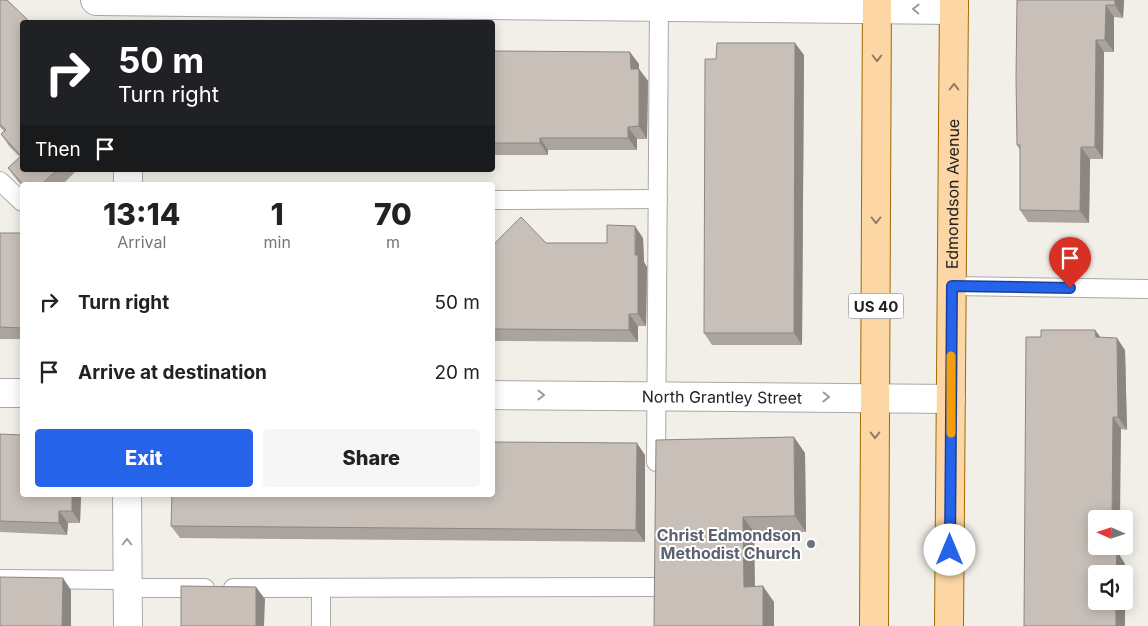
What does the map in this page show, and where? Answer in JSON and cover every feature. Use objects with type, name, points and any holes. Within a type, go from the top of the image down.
[{"type":"main road","name":"US 40","points":[[874,626],[877,4]]},
{"type":"main road","name":"Edmondson Avenue","points":[[949,626],[954,5]]},
{"type":"street","points":[[95,0],[127,8],[659,3],[954,5]]},
{"type":"street","points":[[0,394],[20,394]]},
{"type":"street","name":"North Grantley Street","points":[[495,395],[951,398]]},
{"type":"street","points":[[127,497],[128,626]]},
{"type":"lane","points":[[656,482],[659,3]]},
{"type":"lane","points":[[0,182],[20,200]]},
{"type":"lane","points":[[495,200],[658,199]]},
{"type":"lane","points":[[952,286],[1148,289]]},
{"type":"lane","points":[[656,568],[656,607]]},
{"type":"lane","points":[[0,579],[321,588],[656,587]]},
{"type":"lane","points":[[321,588],[321,626]]},
{"type":"building","points":[[0,0],[7,0],[28,20],[20,20],[20,155],[1,134],[6,130],[0,124]]},
{"type":"building","points":[[1017,0],[1115,0],[1115,5],[1106,5],[1105,40],[1096,40],[1095,147],[1081,147],[1080,211],[1020,210],[1020,145],[1017,145],[1016,78]]},
{"type":"building","points":[[717,43],[795,43],[794,333],[704,333],[705,59],[716,59]]},
{"type":"building","points":[[495,51],[630,52],[631,69],[639,69],[639,126],[628,127],[628,138],[540,138],[540,143],[495,143]]},
{"type":"building","points":[[20,157],[20,172],[55,172],[44,182],[21,182],[8,168]]},
{"type":"building","points":[[521,217],[546,243],[607,243],[607,225],[635,226],[635,255],[638,255],[638,314],[629,314],[629,330],[495,329],[495,243]]},
{"type":"building","points":[[0,233],[20,233],[20,328],[0,327]]},
{"type":"building","points":[[1041,330],[1095,330],[1096,337],[1117,338],[1118,417],[1113,417],[1112,510],[1088,510],[1088,555],[1117,555],[1116,565],[1088,565],[1088,610],[1116,610],[1116,626],[1024,626],[1026,337],[1041,337]]},
{"type":"building","points":[[0,434],[20,435],[20,497],[72,497],[72,511],[59,511],[59,523],[0,521]]},
{"type":"building","points":[[794,437],[795,516],[743,517],[744,587],[763,586],[763,626],[654,626],[656,440]]},
{"type":"building","points":[[495,442],[637,443],[636,530],[171,526],[172,497],[495,497]]},
{"type":"building","points":[[0,577],[63,578],[62,626],[0,626]]},
{"type":"building","points":[[181,586],[256,587],[256,626],[181,626]]},
{"type":"slow traffic","points":[[951,356],[951,433]]},
{"type":"place","name":"Christ Edmondson Methodist Church","points":[[811,544]]},
{"type":"route","points":[[950,550],[952,286],[1070,288]]}]
